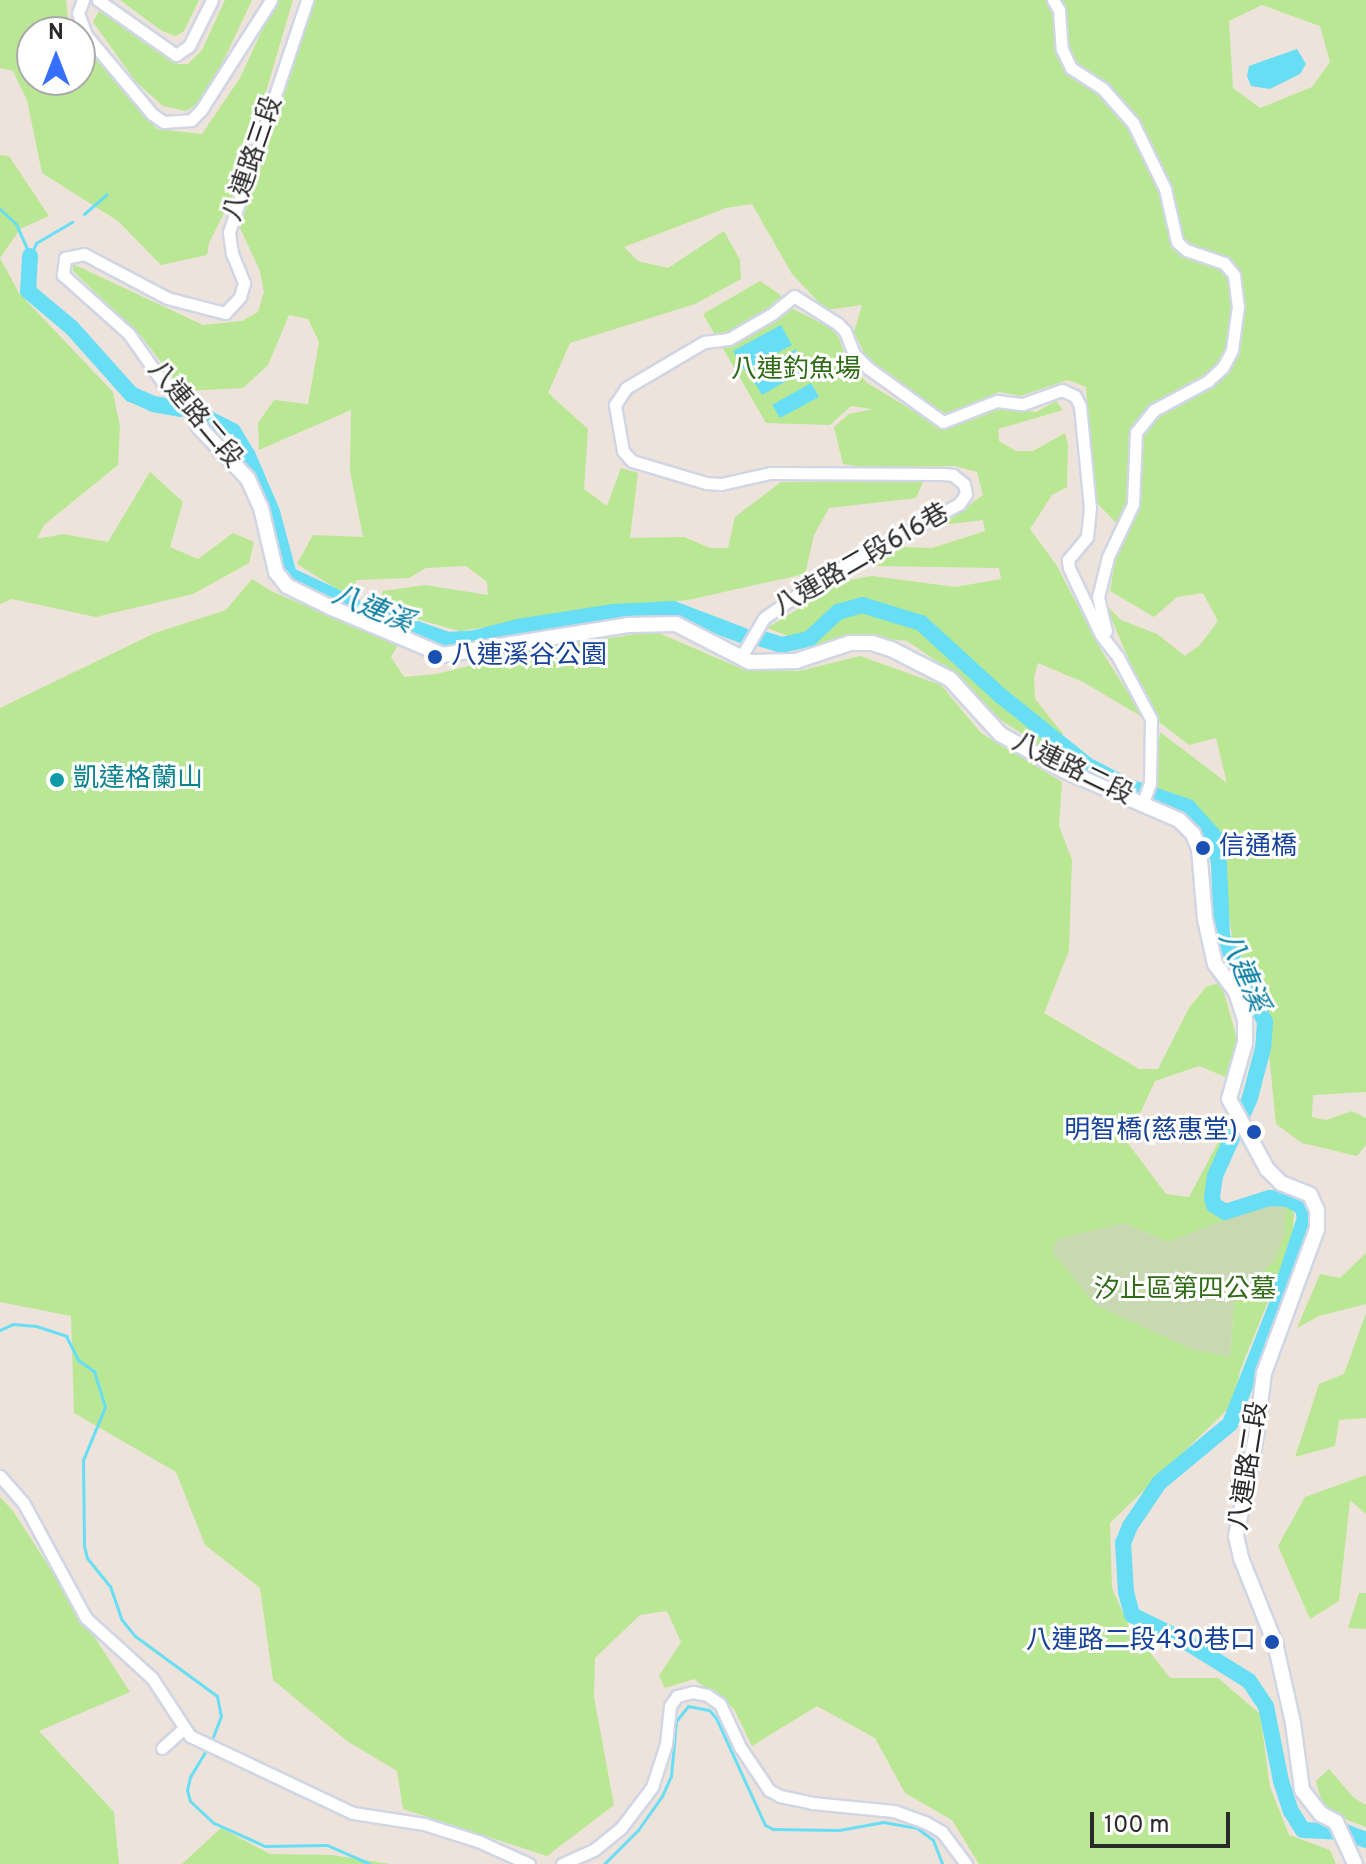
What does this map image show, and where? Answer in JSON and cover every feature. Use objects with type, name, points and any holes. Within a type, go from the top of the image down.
[{"type":"street","points":[[83,0],[78,13],[86,35],[152,114],[164,122],[191,120],[201,110],[271,0]]},
{"type":"street","points":[[98,0],[176,55],[189,46],[212,0]]},
{"type":"street","name":"八連路三段","points":[[225,313],[240,297],[244,283],[232,254],[229,232],[307,0]]},
{"type":"street","points":[[1053,0],[1059,10],[1062,49],[1071,68],[1103,89],[1133,123],[1165,189],[1177,242],[1186,250],[1224,263],[1234,275],[1238,306],[1232,350],[1223,367],[1208,381],[1154,410],[1136,432],[1133,504],[1108,557],[1098,597],[1102,619],[1115,654],[1151,719],[1150,783],[1143,802]]},
{"type":"street","name":"八連路二段","points":[[225,313],[167,298],[84,254],[65,258],[63,275],[129,334],[164,384],[188,404],[199,427],[248,479],[261,508],[276,572],[287,586],[305,597],[443,655],[628,625],[676,624],[750,662],[796,661],[850,643],[891,649],[950,679],[1000,734],[1063,770],[1179,820],[1193,834],[1199,849],[1205,919],[1215,964],[1236,992],[1245,1020],[1245,1043],[1229,1099],[1267,1169],[1281,1183],[1310,1195],[1317,1210],[1317,1229],[1264,1373],[1256,1436],[1236,1536],[1245,1570],[1275,1643],[1293,1723],[1302,1790],[1321,1814],[1336,1822],[1355,1864]]},
{"type":"street","name":"八連路二段616巷","points":[[741,657],[764,618],[817,581],[959,504],[966,494],[964,484],[953,475],[943,474],[770,473],[721,484],[706,483],[632,461],[623,451],[615,405],[626,388],[704,342],[729,339],[772,314],[794,296],[814,313],[838,324],[845,331],[854,354],[868,368],[943,422],[997,401],[1023,404],[1062,390],[1075,396],[1080,406],[1090,508],[1087,537],[1068,560],[1069,568],[1101,635],[1115,654]]},
{"type":"street","points":[[0,1476],[23,1502],[86,1618],[152,1678],[190,1736],[353,1813],[424,1824],[478,1841],[529,1864]]},
{"type":"street","points":[[562,1864],[595,1849],[621,1828],[652,1787],[663,1755],[670,1706],[677,1696],[693,1692],[707,1695],[720,1704],[740,1747],[769,1790],[812,1803],[894,1811],[925,1822],[942,1832],[966,1864]]},
{"type":"street","points":[[162,1748],[183,1729]]},
{"type":"green space","points":[[0,0],[66,0],[68,16],[16,16],[16,77],[13,71],[0,68]]},
{"type":"green space","points":[[120,0],[199,0],[184,31],[176,36],[162,31]]},
{"type":"green space","points":[[225,0],[252,0],[206,98],[186,111],[163,106],[136,82],[96,26],[96,16],[99,11],[178,64],[188,64],[202,50]]},
{"type":"green space","points":[[276,0],[293,0],[239,183],[209,243],[207,255],[161,265],[118,221],[42,173],[25,96],[96,96],[96,58],[157,129],[202,134],[240,78]]},
{"type":"green space","points":[[312,0],[1366,0],[1366,1092],[1313,1095],[1312,1117],[1326,1120],[1352,1111],[1366,1118],[1366,1145],[1357,1156],[1302,1143],[1276,1124],[1263,995],[1233,945],[1221,852],[1195,803],[1154,787],[1160,732],[1227,783],[1216,738],[1189,745],[1154,718],[1105,604],[1121,620],[1157,634],[1185,656],[1200,645],[1218,621],[1203,593],[1177,597],[1154,617],[1110,591],[1116,556],[1125,532],[1093,499],[1086,387],[1068,380],[1020,396],[999,392],[944,416],[870,365],[854,332],[862,305],[826,310],[792,274],[752,204],[726,208],[624,247],[638,261],[668,268],[724,231],[740,260],[741,279],[695,304],[570,343],[548,393],[588,429],[584,489],[607,506],[621,468],[638,473],[630,538],[684,537],[710,548],[728,548],[735,517],[781,482],[923,482],[916,498],[829,508],[814,535],[805,574],[688,600],[615,607],[460,631],[377,608],[383,591],[425,585],[488,595],[487,582],[466,566],[426,568],[409,578],[356,580],[354,594],[337,589],[297,564],[313,535],[363,537],[350,471],[351,410],[259,450],[258,423],[274,400],[308,404],[319,342],[308,319],[289,315],[268,365],[243,388],[183,391],[142,337],[73,271],[73,264],[203,325],[242,321],[258,312],[264,292],[260,271],[240,228]],"holes":[[[1262,5],[1320,26],[1330,62],[1312,87],[1260,108],[1233,88],[1229,21]]]},
{"type":"green space","points":[[0,155],[9,156],[49,216],[20,229],[0,258]]},
{"type":"green space","points":[[0,258],[19,293],[113,392],[120,427],[118,465],[44,525],[37,539],[63,534],[108,542],[150,472],[183,502],[170,547],[198,559],[233,533],[254,542],[249,563],[193,594],[96,617],[12,599],[0,604]]},
{"type":"green space","name":"八連釣魚場","points":[[760,281],[779,294],[791,308],[831,328],[839,338],[846,358],[867,383],[942,428],[1001,407],[1036,412],[1056,401],[1063,410],[998,429],[999,441],[1016,451],[1033,451],[1065,433],[1068,444],[1067,487],[1052,495],[1030,529],[1057,566],[1101,650],[1144,718],[1083,682],[1038,663],[1034,677],[1035,699],[1063,734],[1050,752],[987,711],[957,675],[907,641],[846,635],[817,647],[767,628],[844,581],[872,576],[955,587],[1001,579],[999,568],[872,566],[903,547],[932,548],[985,531],[983,520],[942,525],[983,495],[977,472],[955,466],[871,468],[843,464],[834,427],[849,414],[873,409],[851,406],[830,425],[766,423],[703,314]]},
{"type":"green space","points":[[252,579],[271,591],[398,645],[391,657],[404,677],[436,674],[530,651],[654,631],[740,668],[799,671],[860,656],[941,685],[981,733],[1062,782],[1059,826],[1072,860],[1069,951],[1044,1013],[1139,1069],[1158,1069],[1189,1008],[1206,987],[1221,982],[1237,1039],[1226,1077],[1199,1066],[1155,1081],[1127,1142],[1166,1194],[1189,1197],[1220,1139],[1223,1142],[1205,1197],[1209,1210],[1229,1211],[1271,1196],[1286,1200],[1294,1214],[1292,1242],[1241,1368],[1232,1405],[1110,1523],[1112,1588],[1129,1626],[1170,1678],[1218,1678],[1260,1714],[1270,1787],[1289,1835],[1330,1850],[1336,1864],[979,1864],[952,1820],[905,1793],[875,1738],[817,1706],[752,1746],[734,1709],[694,1679],[665,1688],[659,1676],[681,1642],[667,1611],[640,1615],[595,1658],[594,1697],[614,1805],[547,1856],[403,1809],[397,1771],[347,1741],[273,1680],[260,1588],[205,1545],[176,1472],[74,1413],[71,1316],[0,1302],[0,708],[155,633],[226,610]],"holes":[[[1123,1223],[1168,1242],[1275,1259],[1234,1304],[1230,1357]]]},
{"type":"green space","name":"汐止區第四公墓","points":[[1275,1200],[1286,1206],[1284,1235],[1275,1259],[1234,1304],[1230,1357],[1191,1349],[1097,1306],[1052,1252],[1057,1239],[1123,1223],[1168,1242]]},
{"type":"green space","points":[[1366,1253],[1366,1304],[1319,1316],[1297,1328],[1320,1274],[1340,1278]]},
{"type":"green space","points":[[1366,1313],[1366,1418],[1339,1420],[1335,1446],[1295,1457],[1319,1384],[1344,1374]]},
{"type":"green space","points":[[1366,1475],[1366,1514],[1350,1500],[1339,1601],[1310,1619],[1278,1546],[1305,1497]]},
{"type":"green space","points":[[0,1497],[13,1511],[130,1692],[39,1731],[114,1812],[119,1864],[0,1864]]},
{"type":"green space","points":[[1359,1593],[1366,1593],[1366,1629],[1348,1628]]},
{"type":"green space","points":[[1329,1769],[1354,1798],[1366,1805],[1366,1827],[1324,1811],[1316,1781]]},
{"type":"green space","points":[[221,1828],[270,1854],[332,1855],[390,1864],[182,1864]]},
{"type":"water","points":[[1297,49],[1306,64],[1300,74],[1270,89],[1251,86],[1247,76],[1249,66]]},
{"type":"water","points":[[781,325],[792,345],[745,371],[733,351]]},
{"type":"water","points":[[796,349],[807,369],[762,395],[751,376]]},
{"type":"water","points":[[811,383],[819,397],[780,418],[772,405]]},
{"type":"waterway","points":[[84,214],[107,194]]},
{"type":"waterway","name":"八連溪","points":[[0,209],[16,224],[30,256]]},
{"type":"waterway","points":[[30,256],[36,243],[72,222]]},
{"type":"waterway","name":"八連溪","points":[[30,256],[28,291],[72,328],[131,394],[153,404],[182,409]]},
{"type":"waterway","name":"八連溪","points":[[194,411],[233,431],[248,456],[272,512],[289,575],[368,612],[448,640],[475,638],[518,627],[614,612],[673,609],[744,636]]},
{"type":"waterway","name":"八連溪","points":[[759,638],[782,645],[809,639],[838,612],[862,605],[921,623],[1001,696],[1087,765],[1127,786],[1188,807],[1214,836],[1219,864],[1222,936],[1265,1022],[1263,1048],[1250,1098],[1215,1176],[1212,1198],[1214,1205],[1225,1212],[1269,1198],[1288,1199],[1303,1208],[1305,1218],[1276,1307],[1230,1424],[1159,1483],[1130,1526],[1123,1543],[1126,1592],[1132,1615],[1183,1640],[1249,1681],[1266,1706],[1281,1781],[1291,1811],[1303,1830],[1345,1832],[1366,1840]]},
{"type":"waterway","points":[[0,1330],[13,1324],[36,1326],[66,1336],[78,1360],[94,1371],[105,1407],[83,1460],[84,1546],[87,1558],[110,1586],[122,1620],[135,1636],[217,1696],[221,1716],[213,1737]]},
{"type":"waterway","points":[[604,1864],[638,1830],[662,1796],[671,1776],[676,1721],[688,1706],[709,1710],[716,1718],[765,1825],[773,1829],[839,1830],[883,1822],[917,1828],[933,1840],[942,1864]]},
{"type":"waterway","points":[[205,1752],[190,1777],[187,1790],[190,1801],[214,1823],[265,1846],[327,1845],[370,1864]]},
{"type":"place","name":"八連溪谷公園","points":[[435,657]]},
{"type":"place","name":"凱達格蘭山","points":[[57,780]]},
{"type":"place","name":"信通橋","points":[[1203,848]]},
{"type":"place","name":"明智橋(慈惠堂)","points":[[1254,1132]]},
{"type":"place","name":"八連路二段430巷口","points":[[1272,1642]]}]
